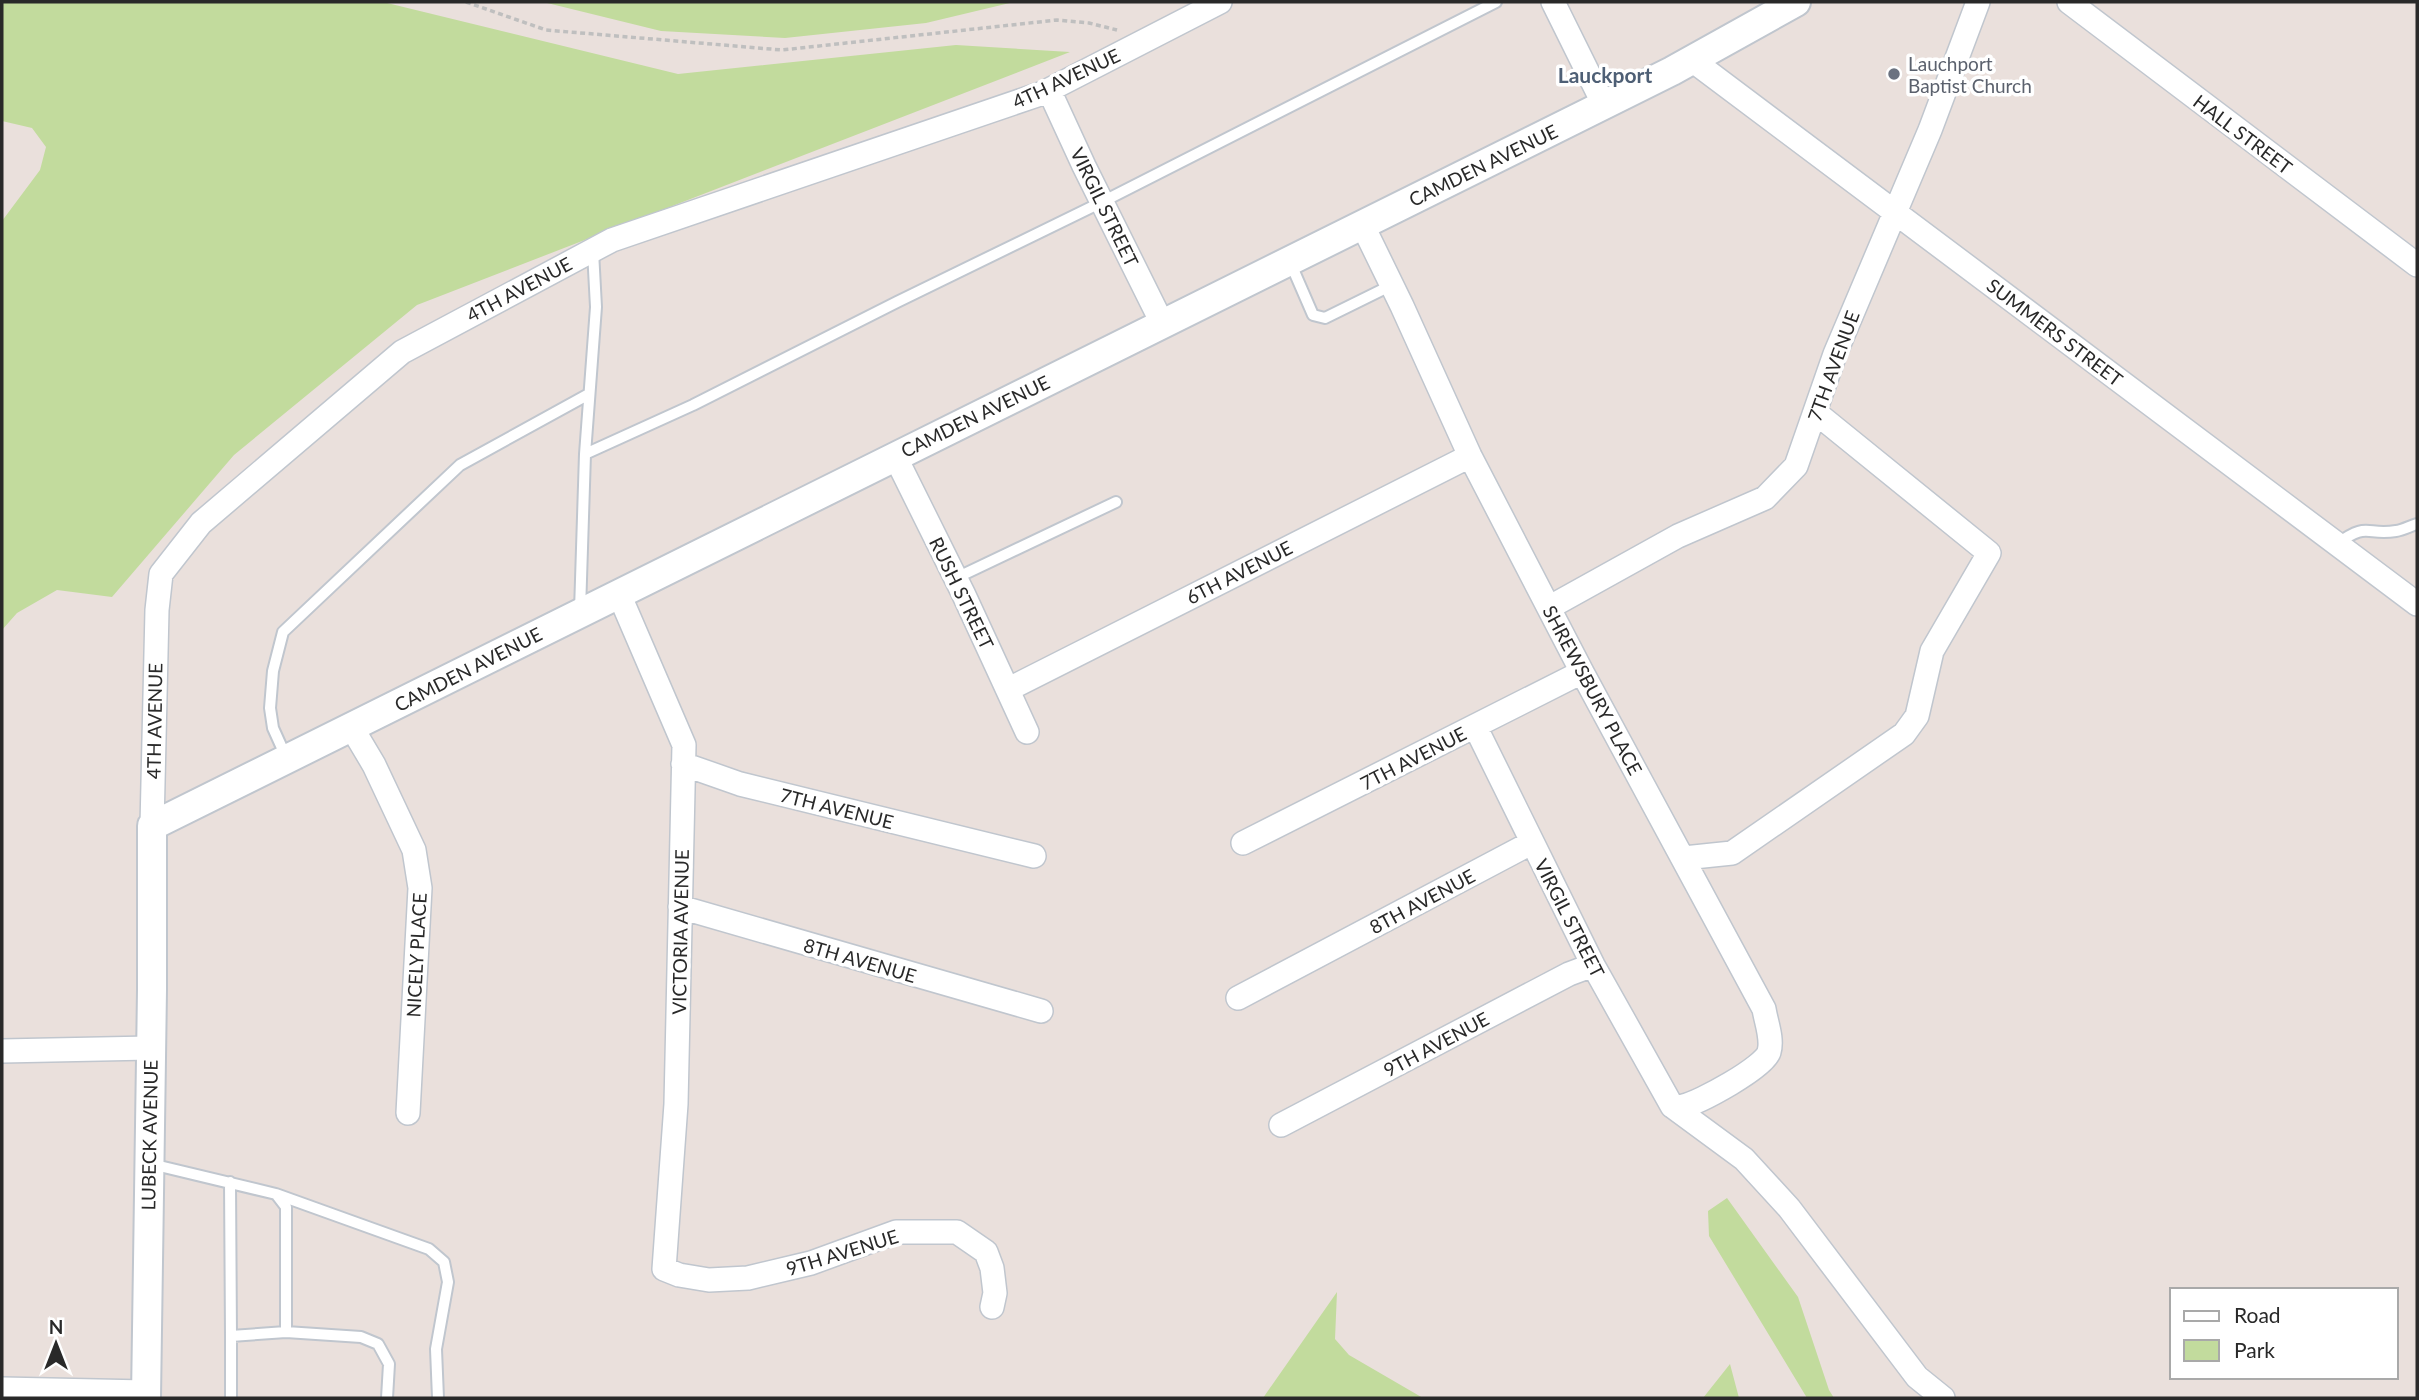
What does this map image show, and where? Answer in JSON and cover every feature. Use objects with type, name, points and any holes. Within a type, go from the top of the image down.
[{"type":"street","name":"4TH AVENUE","points":[[153,872],[157,610],[162,574],[201,523],[402,352],[612,240],[1049,90],[1220,2]]},
{"type":"street","points":[[1553,2],[1604,105]]},
{"type":"street","name":"CAMDEN AVENUE","points":[[152,826],[1604,105],[1796,2]]},
{"type":"street","name":"7TH AVENUE","points":[[1550,607],[1678,536],[1765,498],[1796,466],[1835,354],[1930,130],[1978,2]]},
{"type":"street","name":"HALL STREET","points":[[2069,2],[2417,265]]},
{"type":"street","name":"SUMMERS STREET","points":[[1692,60],[2417,604]]},
{"type":"street","name":"VIRGIL STREET","points":[[1049,90],[1162,323]]},
{"type":"street","name":"SHREWSBURY PLACE","points":[[1362,224],[1470,456],[1582,672],[1764,1009],[1770,1041],[1769,1053],[1760,1065],[1728,1085],[1684,1106],[1672,1106]]},
{"type":"street","points":[[1684,858],[1732,853],[1904,734],[1917,716],[1932,651],[1989,553],[1815,412]]},
{"type":"street","name":"RUSH STREET","points":[[895,456],[956,578],[1027,732]]},
{"type":"street","name":"6TH AVENUE","points":[[1009,689],[1470,456]]},
{"type":"street","name":"VICTORIA AVENUE","points":[[619,594],[684,745],[676,1104],[664,1269],[678,1275]]},
{"type":"street","name":"7TH AVENUE","points":[[1243,843],[1582,672]]},
{"type":"street","name":"VIRGIL STREET","points":[[1475,726],[1593,965],[1672,1106]]},
{"type":"street","name":"NICELY PLACE","points":[[352,727],[374,765],[414,850],[420,888],[408,1113]]},
{"type":"street","name":"7TH AVENUE","points":[[684,764],[740,784],[1034,856]]},
{"type":"street","name":"8TH AVENUE","points":[[1238,998],[1531,843]]},
{"type":"street","name":"LUBECK AVENUE","points":[[146,1395],[153,872]]},
{"type":"street","name":"8TH AVENUE","points":[[680,907],[1041,1010]]},
{"type":"street","name":"9TH AVENUE","points":[[1281,1125],[1569,974],[1593,965]]},
{"type":"street","points":[[2,1051],[150,1048]]},
{"type":"street","points":[[1672,1106],[1744,1159],[1788,1208],[1917,1377],[1943,1398]]},
{"type":"street","name":"9TH AVENUE","points":[[678,1275],[709,1280],[748,1278],[811,1263],[896,1232],[957,1232],[986,1252],[992,1268],[995,1293],[992,1307]]},
{"type":"street","points":[[2,1389],[146,1395]]},
{"type":"lane","points":[[585,454],[693,405],[1496,2]]},
{"type":"lane","points":[[580,613],[585,454],[596,307],[593,250]]},
{"type":"lane","points":[[1289,261],[1313,315],[1325,318],[1392,285]]},
{"type":"lane","points":[[288,759],[273,728],[270,708],[272,671],[283,632],[460,465],[589,394]]},
{"type":"lane","points":[[956,578],[1116,502]]},
{"type":"lane","points":[[2337,544],[2352,533],[2364,529],[2395,531],[2417,524]]},
{"type":"lane","points":[[149,1163],[276,1194],[429,1249],[444,1262],[448,1282],[436,1349],[438,1398]]},
{"type":"lane","points":[[230,1182],[231,1398]]},
{"type":"lane","points":[[276,1194],[286,1207],[286,1332]]},
{"type":"lane","points":[[231,1336],[286,1332],[361,1337],[378,1344],[388,1364],[387,1398]]},
{"type":"path","points":[[466,2],[546,30],[782,50],[1058,20],[1089,23],[1145,40]]},
{"type":"green space","points":[[2,2],[383,2],[678,74],[956,45],[1070,52],[417,305],[234,455],[112,597],[57,590],[17,613],[2,630],[2,221],[40,170],[46,147],[32,128],[2,121]]},
{"type":"green space","points":[[543,2],[1014,2],[926,23],[785,38],[661,31]]},
{"type":"green space","points":[[1727,1198],[1798,1297],[1834,1398],[1807,1398],[1709,1236],[1708,1211]]},
{"type":"green space","points":[[1337,1292],[1335,1339],[1349,1355],[1423,1398],[1263,1398]]},
{"type":"green space","points":[[1730,1364],[1739,1398],[1703,1398]]},
{"type":"place","name":"Lauchport Baptist Church","points":[[1894,74]]},
{"type":"district","name":"Lauckport","points":[[1605,74]]}]
